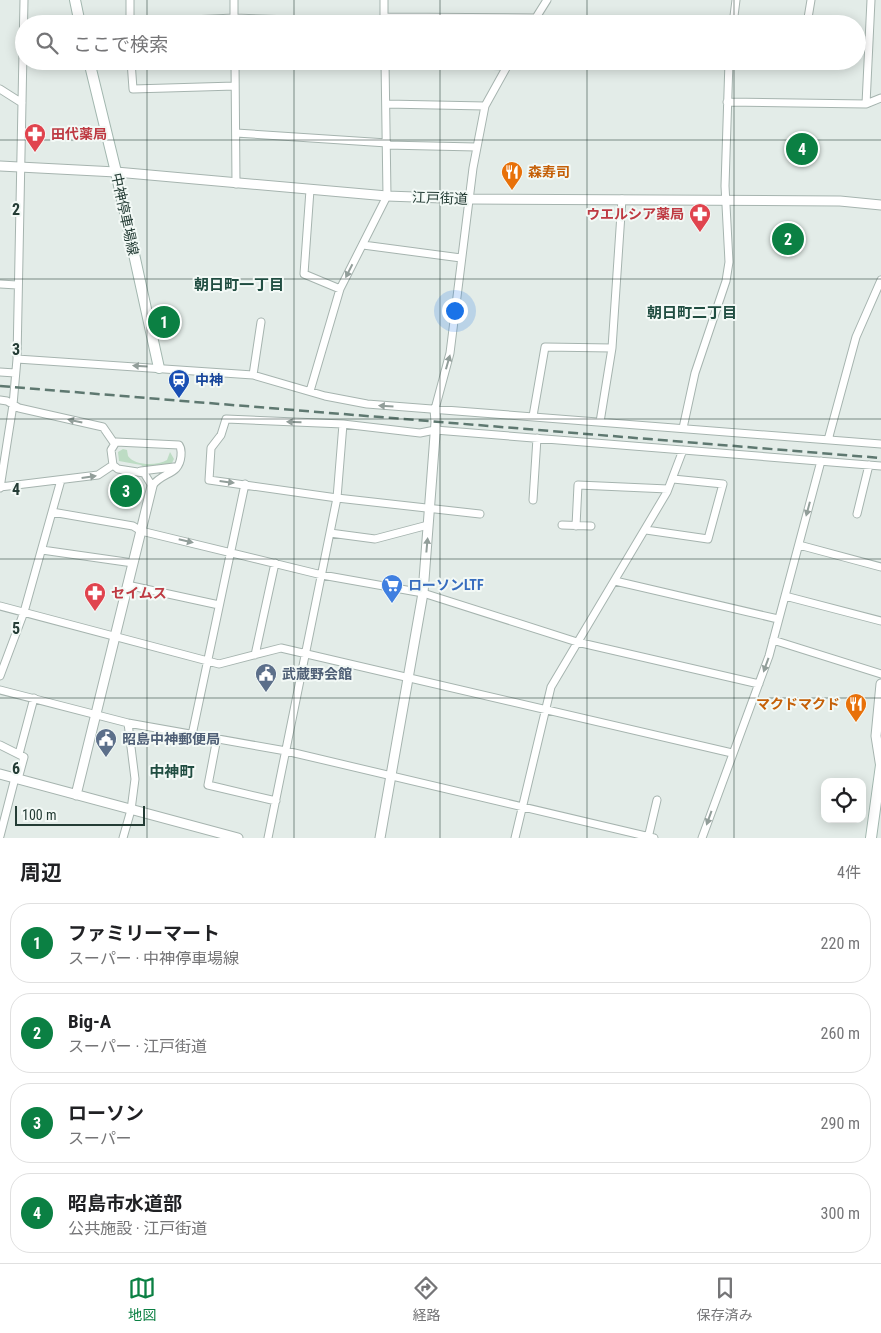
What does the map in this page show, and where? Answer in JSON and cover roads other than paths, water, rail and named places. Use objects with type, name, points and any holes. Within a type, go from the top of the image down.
[{"type":"main road","points":[[75,0],[78,15]]},
{"type":"main road","name":"中神停車場線","points":[[91,70],[116,172],[159,368]]},
{"type":"main road","points":[[871,838],[881,766]]},
{"type":"street","points":[[24,0],[24,15]]},
{"type":"street","points":[[130,0],[130,15]]},
{"type":"street","points":[[234,0],[234,15]]},
{"type":"street","points":[[384,0],[384,15]]},
{"type":"street","points":[[538,15],[547,0]]},
{"type":"street","points":[[735,15],[736,0]]},
{"type":"street","points":[[808,15],[811,0]]},
{"type":"street","points":[[866,104],[871,0]]},
{"type":"street","points":[[23,70],[19,167],[17,359],[13,405],[3,438],[0,488],[103,474],[113,465]]},
{"type":"street","points":[[132,70],[133,89],[235,86]]},
{"type":"street","points":[[235,70],[236,184]]},
{"type":"street","points":[[310,391],[340,289],[387,196],[385,70]]},
{"type":"street","points":[[380,838],[423,593],[436,417],[435,409],[450,352],[476,147],[485,106],[505,70]]},
{"type":"street","points":[[683,428],[695,373],[726,281],[729,262],[726,200],[729,70]]},
{"type":"street","points":[[0,89],[22,103]]},
{"type":"street","points":[[727,102],[866,104],[881,98]]},
{"type":"street","points":[[386,104],[485,106]]},
{"type":"street","points":[[236,133],[386,144],[476,147]]},
{"type":"street","name":"江戸街道","points":[[0,166],[116,172],[387,196],[470,199],[840,201],[881,205]]},
{"type":"street","points":[[310,190],[304,274],[340,289]]},
{"type":"street","points":[[600,422],[612,348],[622,199]]},
{"type":"street","points":[[362,245],[462,258]]},
{"type":"street","points":[[828,440],[856,337],[881,280]]},
{"type":"street","points":[[0,284],[17,285]]},
{"type":"street","points":[[253,375],[261,322]]},
{"type":"street","points":[[534,416],[545,347],[612,348]]},
{"type":"street","points":[[17,359],[253,375],[367,404],[881,444]]},
{"type":"street","points":[[0,372],[15,373]]},
{"type":"street","points":[[0,400],[7,401],[19,408],[103,427],[114,444]]},
{"type":"street","points":[[480,514],[337,498],[209,480],[211,448],[221,435],[226,419],[343,424],[420,433],[434,430],[881,466]]},
{"type":"street","points":[[268,838],[337,498],[343,424]]},
{"type":"street","points":[[533,500],[537,438]]},
{"type":"street","points":[[76,795],[152,486],[161,476],[178,468],[180,463],[182,449],[179,444],[120,442],[114,444],[111,450],[113,465],[118,469],[141,471],[174,467],[180,463]]},
{"type":"street","points":[[515,838],[524,807],[551,687],[646,530],[673,479],[683,450]]},
{"type":"street","points":[[702,838],[759,684],[773,640],[821,461]]},
{"type":"street","points":[[857,514],[869,465]]},
{"type":"street","points":[[141,471],[152,486]]},
{"type":"street","points":[[646,530],[708,539],[723,484],[673,479]]},
{"type":"street","points":[[0,676],[24,612],[61,480]]},
{"type":"street","points":[[192,734],[245,484]]},
{"type":"street","points":[[576,526],[578,485],[668,488]]},
{"type":"street","points":[[52,512],[133,526],[141,531],[322,575],[423,593],[577,642],[759,684]]},
{"type":"street","points":[[330,533],[375,539],[428,525]]},
{"type":"street","points":[[562,525],[591,526]]},
{"type":"street","points":[[799,545],[881,567]]},
{"type":"street","points":[[42,550],[133,563]]},
{"type":"street","points":[[255,655],[275,563]]},
{"type":"street","points":[[615,581],[778,619]]},
{"type":"street","points":[[127,585],[220,605]]},
{"type":"street","points":[[785,596],[881,621]]},
{"type":"street","points":[[0,606],[219,664],[281,648],[732,753]]},
{"type":"street","points":[[773,640],[881,674]]},
{"type":"street","points":[[881,684],[876,736],[881,766]]},
{"type":"street","points":[[0,690],[95,716],[286,751],[650,838],[657,800]]},
{"type":"street","points":[[19,754],[34,698]]},
{"type":"street","points":[[123,838],[131,810],[135,779],[128,723]]},
{"type":"street","points":[[217,738],[208,785],[276,801]]},
{"type":"street","points":[[0,746],[24,757],[0,837]]},
{"type":"street","points":[[0,774],[238,838]]},
{"type":"railway","points":[[0,386],[881,458]]},
{"type":"place","name":"昭島市水道部","points":[[802,149]]},
{"type":"place","name":"田代薬局","points":[[35,153]]},
{"type":"place","name":"森寿司","points":[[512,191]]},
{"type":"place","name":"ウエルシア薬局","points":[[700,233]]},
{"type":"place","name":"Big-A","points":[[788,239]]},
{"type":"place","name":"ファミリーマート","points":[[164,322]]},
{"type":"place","name":"中神","points":[[179,399]]},
{"type":"place","name":"ローソン","points":[[126,491]]},
{"type":"place","name":"ローソンLTF","points":[[392,604]]},
{"type":"place","name":"セイムス","points":[[95,612]]},
{"type":"place","name":"武蔵野会館","points":[[266,693]]},
{"type":"place","name":"マクドマクド","points":[[856,723]]},
{"type":"place","name":"昭島中神郵便局","points":[[106,758]]},
{"type":"district","name":"朝日町一丁目","points":[[239,285]]},
{"type":"district","name":"朝日町二丁目","points":[[692,313]]},
{"type":"district","name":"中神町","points":[[172,772]]}]
